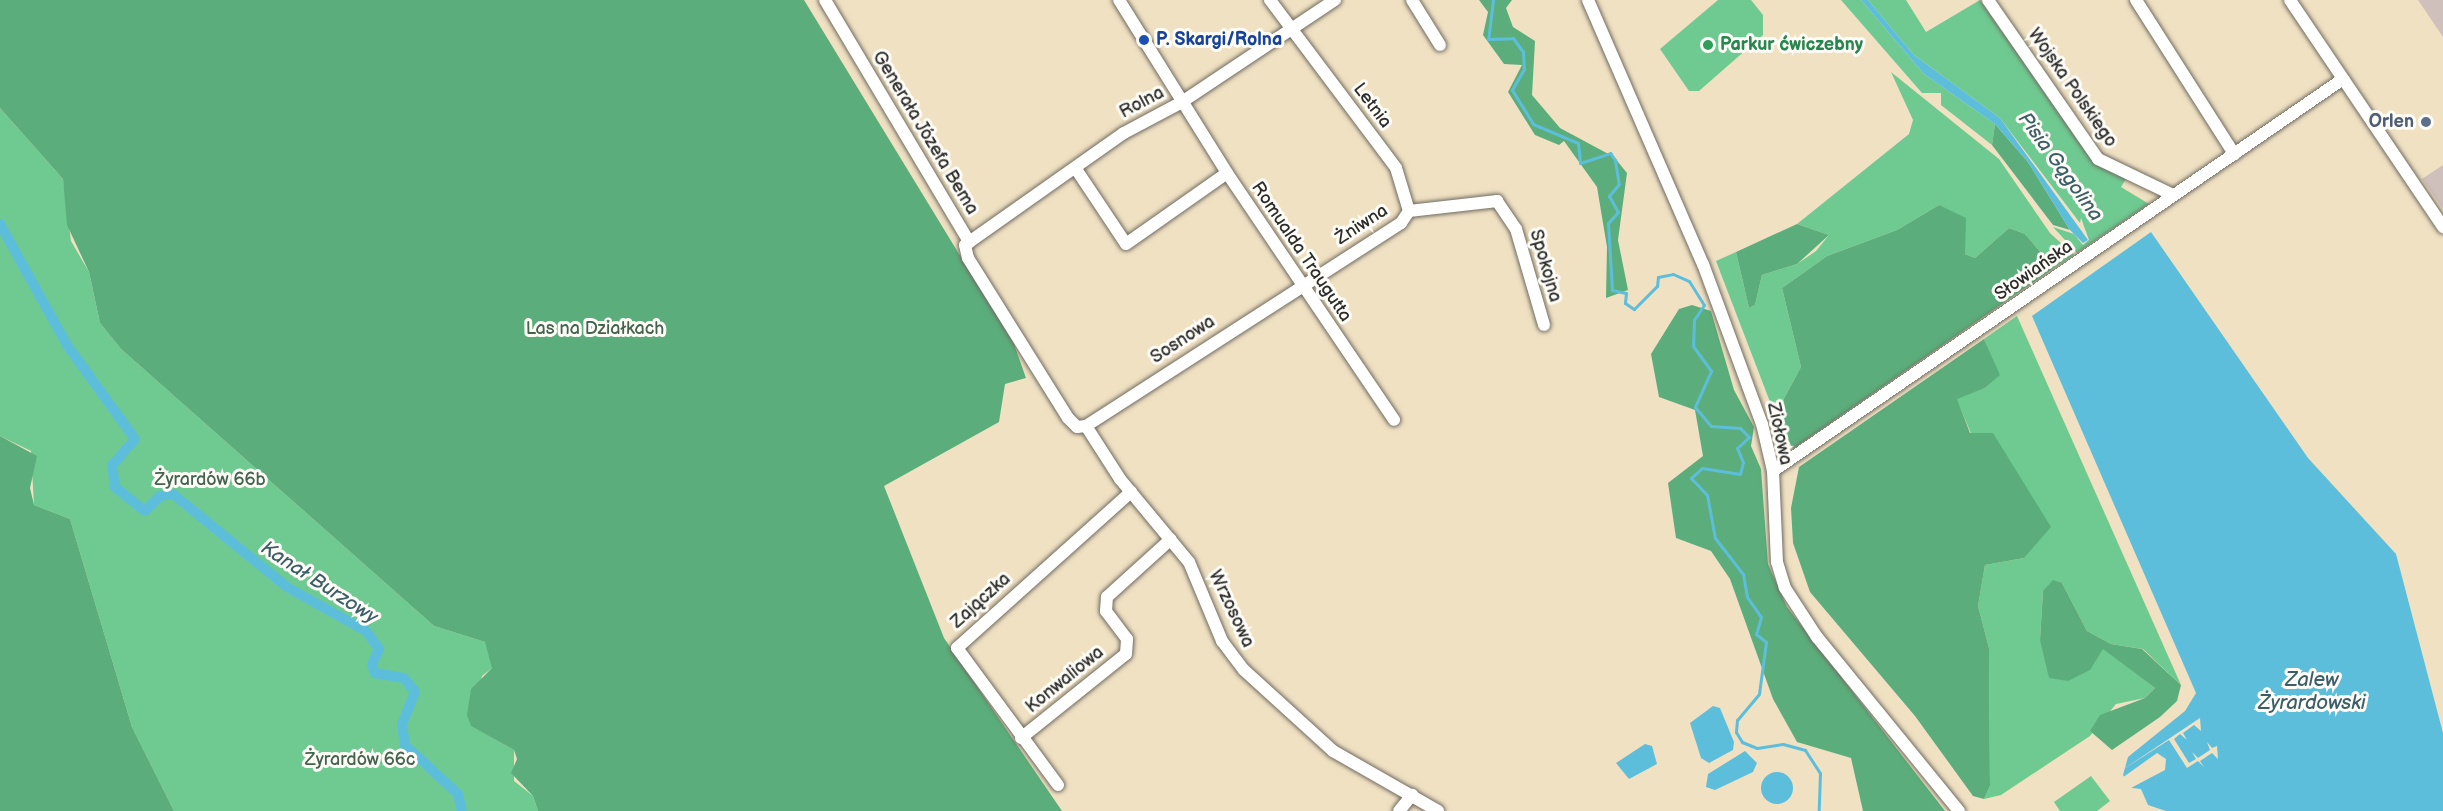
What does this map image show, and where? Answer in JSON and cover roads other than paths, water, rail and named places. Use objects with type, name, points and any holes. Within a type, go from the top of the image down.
[{"type":"street","name":"Generała Józefa Bema","points":[[825,0],[969,242],[965,253],[1068,418],[1077,427],[1086,426]]},
{"type":"street","name":"Romualda Traugutta","points":[[1119,0],[1300,285],[1394,420]]},
{"type":"street","name":"Letnia","points":[[1270,0],[1290,30],[1396,168],[1409,212]]},
{"type":"street","name":"Rolna","points":[[969,242],[1076,169],[1124,133],[1182,102],[1335,0]]},
{"type":"street","points":[[1412,0],[1440,45]]},
{"type":"street","name":"Ziołowa","points":[[1588,0],[1703,264],[1762,424],[1773,471],[1776,562],[1785,588],[1817,637],[1959,811]]},
{"type":"street","name":"Wojska Polskiego","points":[[1988,0],[2098,159],[2173,195]]},
{"type":"street","points":[[2136,0],[2234,154]]},
{"type":"street","points":[[2290,0],[2443,227]]},
{"type":"street","name":"Słowiańska","points":[[1773,471],[2343,79]]},
{"type":"street","points":[[1076,169],[1126,244],[1227,173]]},
{"type":"street","name":"Spokojna","points":[[1409,212],[1497,201],[1516,229],[1544,325]]},
{"type":"street","name":"Żniwna","points":[[1300,285],[1401,223],[1409,212]]},
{"type":"street","name":"Sosnowa","points":[[1086,426],[1300,285]]},
{"type":"street","name":"Wrzosowa","points":[[1086,426],[1131,492],[1171,539],[1198,579],[1222,641],[1244,670],[1333,751],[1438,811]]},
{"type":"street","name":"Zajączka","points":[[1058,785],[1021,738],[957,648],[1131,492]]},
{"type":"street","name":"Konwaliowa","points":[[1021,738],[1126,654],[1127,639],[1106,611],[1107,597],[1171,539]]},
{"type":"street","points":[[1399,811],[1412,795]]},
{"type":"water","points":[[1861,0],[1868,0],[1914,55],[2000,118],[2088,240],[2083,243],[2070,230],[2028,162],[1995,124],[1924,74]]},
{"type":"water","name":"Zalew Żyrardowski","points":[[2151,232],[2308,458],[2396,554],[2443,733],[2443,811],[2166,811],[2148,805],[2141,789],[2132,788],[2123,775],[2128,757],[2185,711],[2196,693],[2032,316]]},
{"type":"water","points":[[1713,706],[1720,708],[1734,742],[1733,750],[1709,763],[1701,758],[1690,723]]},
{"type":"water","points":[[1645,744],[1652,746],[1657,764],[1629,779],[1616,763]]},
{"type":"water","points":[[1745,751],[1757,763],[1753,772],[1715,790],[1706,787],[1708,774]]},
{"type":"water","points":[[1777,772],[1788,777],[1793,788],[1788,799],[1777,804],[1766,799],[1761,788],[1766,777]]},
{"type":"waterway","points":[[1493,0],[1488,39],[1513,38],[1523,52],[1524,69],[1512,90],[1533,124],[1578,143],[1580,163],[1610,153],[1615,160],[1619,184],[1609,196],[1618,212],[1608,223],[1612,290],[1626,293],[1625,303],[1634,309],[1657,286],[1658,277],[1673,274],[1689,281],[1704,305],[1694,320],[1693,346],[1711,371],[1695,407],[1711,426],[1740,428],[1749,437],[1737,448],[1743,462],[1740,474],[1702,468],[1691,478],[1707,495],[1715,538],[1743,574],[1747,597],[1761,617],[1756,634],[1766,642],[1759,694],[1737,720],[1736,732],[1742,742],[1757,748],[1783,744],[1805,750],[1820,773],[1819,811]]},
{"type":"waterway","name":"Kanał Burzowy","points":[[0,224],[67,345],[135,439],[112,465],[115,487],[145,511],[160,496],[173,494],[287,587],[366,631],[379,649],[372,665],[375,673],[404,678],[415,692],[402,725],[405,745],[458,794],[462,811]]},
{"type":"place","name":"P. Skargi/Rolna","points":[[1144,40]]},
{"type":"place","name":"Parkur ćwiczebny","points":[[1708,45]]},
{"type":"place","name":"Orlen","points":[[2426,122]]},
{"type":"water label","name":"Pisia Gągolina","points":[[2060,167]]},
{"type":"park label","name":"Las na Działkach","points":[[595,329]]},
{"type":"park label","name":"Żyrardów 66b","points":[[210,480]]},
{"type":"park label","name":"Żyrardów 66c","points":[[360,760]]}]
